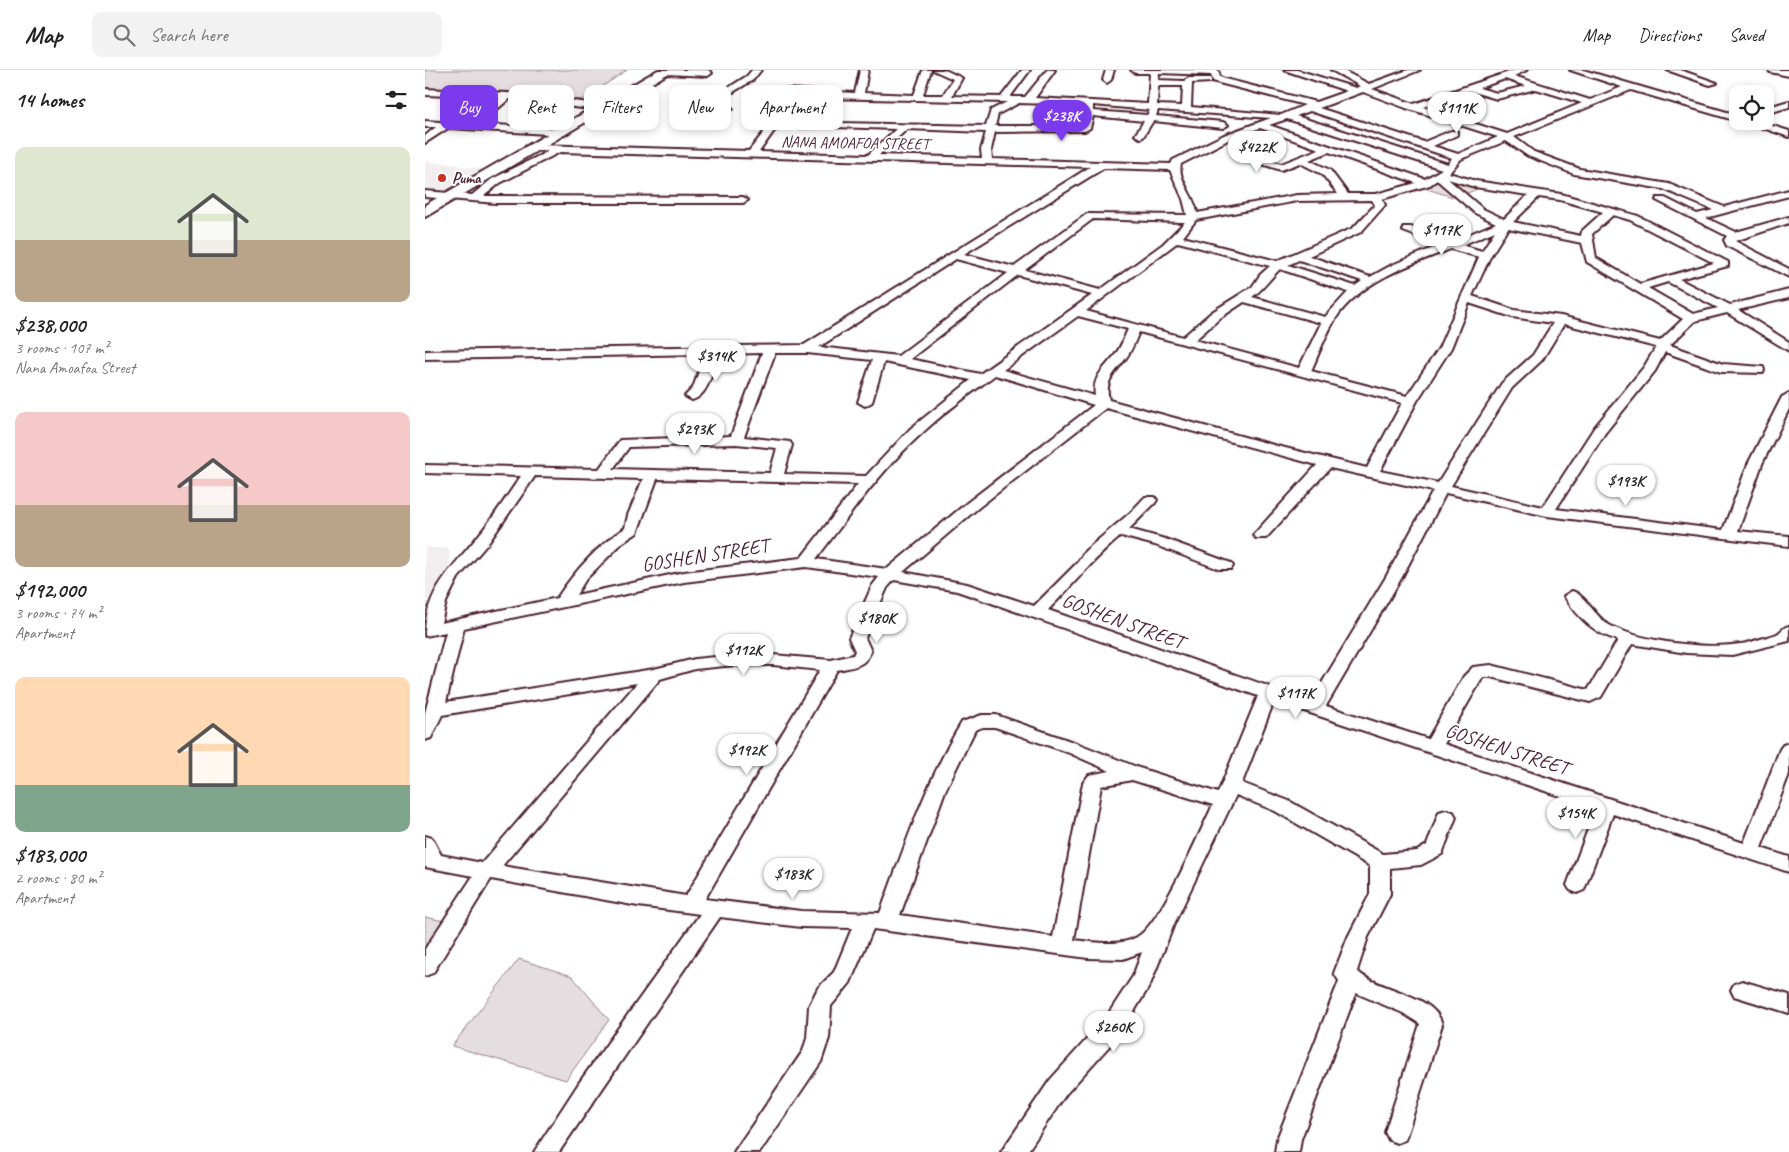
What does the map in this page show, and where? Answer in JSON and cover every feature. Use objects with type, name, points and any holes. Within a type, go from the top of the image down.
[{"type":"highway","points":[[642,85],[666,70]]},
{"type":"highway","points":[[425,212],[584,121]]},
{"type":"street","points":[[666,70],[708,73]]},
{"type":"street","points":[[731,90],[750,78],[757,70]]},
{"type":"street","points":[[859,96],[863,70]]},
{"type":"street","points":[[918,97],[927,70]]},
{"type":"street","points":[[937,70],[958,78],[946,98]]},
{"type":"street","points":[[1004,99],[1026,70]]},
{"type":"street","points":[[987,160],[986,150],[994,112],[1024,100],[1051,70]]},
{"type":"street","points":[[1107,80],[1110,70]]},
{"type":"street","points":[[1135,70],[1217,76],[1312,106],[1458,157]]},
{"type":"street","points":[[1140,135],[1154,106],[1155,70]]},
{"type":"street","points":[[1293,70],[1362,88],[1507,137],[1531,154],[1578,172],[1665,186],[1727,211]]},
{"type":"street","points":[[1335,70],[1362,88]]},
{"type":"street","points":[[806,562],[869,480],[915,432],[988,375],[1101,294],[1186,227],[1192,217],[1192,209],[1174,164],[1227,137],[1416,70]]},
{"type":"street","points":[[1415,107],[1523,70],[1534,75]]},
{"type":"street","points":[[1574,70],[1729,116]]},
{"type":"street","points":[[1584,73],[1594,70]]},
{"type":"street","points":[[1671,70],[1713,83]]},
{"type":"street","points":[[1773,70],[1789,73]]},
{"type":"street","points":[[1155,83],[1187,84],[1189,81],[1217,76]]},
{"type":"street","points":[[1217,76],[1214,87],[1231,94]]},
{"type":"street","points":[[1505,76],[1590,103]]},
{"type":"street","points":[[1187,84],[1187,109]]},
{"type":"street","points":[[1470,88],[1497,96],[1535,86]]},
{"type":"street","points":[[900,361],[1091,216],[1172,219],[1297,198],[1376,197],[1425,183],[1443,173],[1458,157],[1630,86]]},
{"type":"street","points":[[1589,91],[1606,96]]},
{"type":"street","points":[[425,92],[507,96],[584,105]]},
{"type":"street","points":[[1514,92],[1532,97]]},
{"type":"street","points":[[498,104],[507,96]]},
{"type":"street","points":[[843,96],[1088,102],[1284,116],[1475,184],[1561,197],[1634,218],[1724,264]]},
{"type":"street","points":[[843,126],[991,129],[1085,128],[1089,113],[1088,102]]},
{"type":"street","points":[[1559,104],[1576,109]]},
{"type":"street","points":[[1774,108],[1789,104]]},
{"type":"street","points":[[1227,137],[1223,125],[1228,111]]},
{"type":"street","points":[[1089,113],[1223,125]]},
{"type":"street","points":[[425,124],[440,125]]},
{"type":"street","points":[[1259,125],[1425,183]]},
{"type":"street","points":[[869,158],[905,126]]},
{"type":"street","points":[[498,128],[564,132]]},
{"type":"street","points":[[425,140],[440,129]]},
{"type":"street","points":[[1774,129],[1789,134]]},
{"type":"street","points":[[751,155],[770,130]]},
{"type":"street","points":[[1424,146],[1454,134]]},
{"type":"street","name":"NANA AMOAFOA STREET","points":[[535,148],[1175,167]]},
{"type":"street","points":[[475,198],[496,181],[517,169],[561,149]]},
{"type":"street","points":[[1239,154],[1281,167],[1329,149]]},
{"type":"street","points":[[1301,160],[1326,172],[1344,196]]},
{"type":"street","points":[[807,349],[1103,164]]},
{"type":"street","points":[[1443,173],[1479,211],[1506,224],[1586,240]]},
{"type":"street","points":[[1371,474],[1410,401],[1445,348],[1465,298],[1486,255],[1514,213],[1537,193]]},
{"type":"street","points":[[1697,217],[1727,211],[1789,193]]},
{"type":"street","points":[[425,194],[475,198],[743,200]]},
{"type":"street","points":[[1187,340],[1216,315],[1257,289],[1264,277],[1278,265],[1357,230],[1380,205],[1376,197]]},
{"type":"street","points":[[1661,200],[1735,236]]},
{"type":"street","points":[[1610,212],[1586,233],[1591,260],[1691,318]]},
{"type":"street","points":[[1789,220],[1735,236],[1729,240],[1731,244],[1789,274]]},
{"type":"street","points":[[1303,373],[1328,321],[1358,291],[1392,269],[1494,226],[1506,224]]},
{"type":"street","points":[[1407,228],[1449,245],[1486,255]]},
{"type":"street","points":[[1174,238],[1278,265],[1358,291]]},
{"type":"street","points":[[955,255],[1101,294]]},
{"type":"street","points":[[1638,288],[1754,255]]},
{"type":"street","points":[[1299,256],[1372,281]]},
{"type":"street","points":[[1669,278],[1727,308],[1789,347]]},
{"type":"street","points":[[1547,512],[1599,431],[1650,368],[1662,346],[1691,318],[1789,294]]},
{"type":"street","points":[[1243,298],[1328,321]]},
{"type":"street","points":[[1465,298],[1512,313],[1561,320],[1662,346],[1721,368],[1758,370]]},
{"type":"street","points":[[1077,312],[1410,401]]},
{"type":"street","points":[[1316,708],[1394,577],[1442,488],[1507,386],[1538,357],[1561,320]]},
{"type":"street","points":[[1103,404],[1100,392],[1105,372],[1125,350],[1135,327]]},
{"type":"street","points":[[425,355],[594,350],[713,351],[807,349],[879,357],[988,375],[1326,463],[1547,512],[1789,541]]},
{"type":"street","points":[[735,440],[770,350]]},
{"type":"street","points":[[692,396],[699,389],[713,351]]},
{"type":"street","points":[[865,402],[879,357]]},
{"type":"street","points":[[1729,535],[1761,449],[1789,397]]},
{"type":"street","points":[[435,710],[653,675],[695,664],[735,660],[831,665],[851,662],[859,658],[863,651],[857,638],[880,586],[891,574],[973,505],[1103,404]]},
{"type":"street","points":[[604,472],[625,443],[735,440],[785,445],[776,478]]},
{"type":"street","points":[[1261,535],[1290,508],[1299,494],[1326,463]]},
{"type":"street","points":[[425,469],[869,480]]},
{"type":"street","points":[[427,631],[438,602],[451,576],[484,539],[531,471]]},
{"type":"street","points":[[563,602],[579,576],[617,540],[632,530],[652,474]]},
{"type":"street","points":[[1037,612],[1084,565],[1090,554],[1150,500]]},
{"type":"street","points":[[1117,530],[1160,542],[1225,566]]},
{"type":"street","name":"GOSHEN STREET","points":[[427,631],[684,577],[806,562],[891,574],[961,588],[1037,612],[1268,693],[1789,864]]},
{"type":"street","points":[[1572,596],[1595,623],[1603,629],[1627,639],[1711,650],[1733,650],[1784,637],[1789,631]]},
{"type":"street","points":[[425,734],[435,710],[456,626]]},
{"type":"street","points":[[1433,746],[1473,676],[1479,671],[1491,671],[1590,696],[1595,693],[1627,639]]},
{"type":"street","points":[[693,904],[831,665]]},
{"type":"street","points":[[425,967],[487,870],[653,675]]},
{"type":"street","points":[[1013,1152],[1058,1087],[1113,1026],[1142,979],[1165,924],[1227,794],[1268,693]]},
{"type":"street","points":[[746,1152],[813,1054],[818,1038],[820,1006],[826,994],[842,977],[876,921],[968,726],[982,721],[996,721],[1132,773],[1227,794],[1253,793],[1281,806],[1380,862],[1421,858],[1435,849],[1446,817]]},
{"type":"street","points":[[1750,852],[1789,749]]},
{"type":"street","points":[[1062,946],[1092,783],[1096,780],[1132,773]]},
{"type":"street","points":[[1577,885],[1607,804]]},
{"type":"street","points":[[425,843],[429,861],[638,898],[801,919],[876,921],[1088,950],[1123,951],[1146,942],[1165,924]]},
{"type":"street","points":[[1380,862],[1380,894],[1346,966],[1345,973],[1350,980],[1386,995],[1430,1020],[1431,1025],[1397,1132]]},
{"type":"street","points":[[546,1152],[591,1083],[654,997],[715,908]]},
{"type":"street","points":[[1287,1152],[1289,1139],[1350,980]]},
{"type":"street","points":[[1742,990],[1789,1004]]},
{"type":"shaded area","points":[[425,70],[627,70],[604,85],[584,85],[584,99],[582,100],[574,99],[574,85],[508,85],[508,95],[498,95],[498,85],[440,85],[440,91],[425,90]]},
{"type":"shaded area","points":[[425,162],[491,170],[451,192],[425,192]]},
{"type":"shaded area","points":[[1448,172],[1489,184],[1456,198],[1417,186]]},
{"type":"shaded area","points":[[425,547],[450,549],[449,570],[425,604]]},
{"type":"shaded area","points":[[425,917],[453,923],[425,962]]},
{"type":"shaded area","points":[[519,959],[572,976],[609,1020],[566,1080],[452,1046]]},
{"type":"place","name":"Puma","points":[[442,178]]}]
